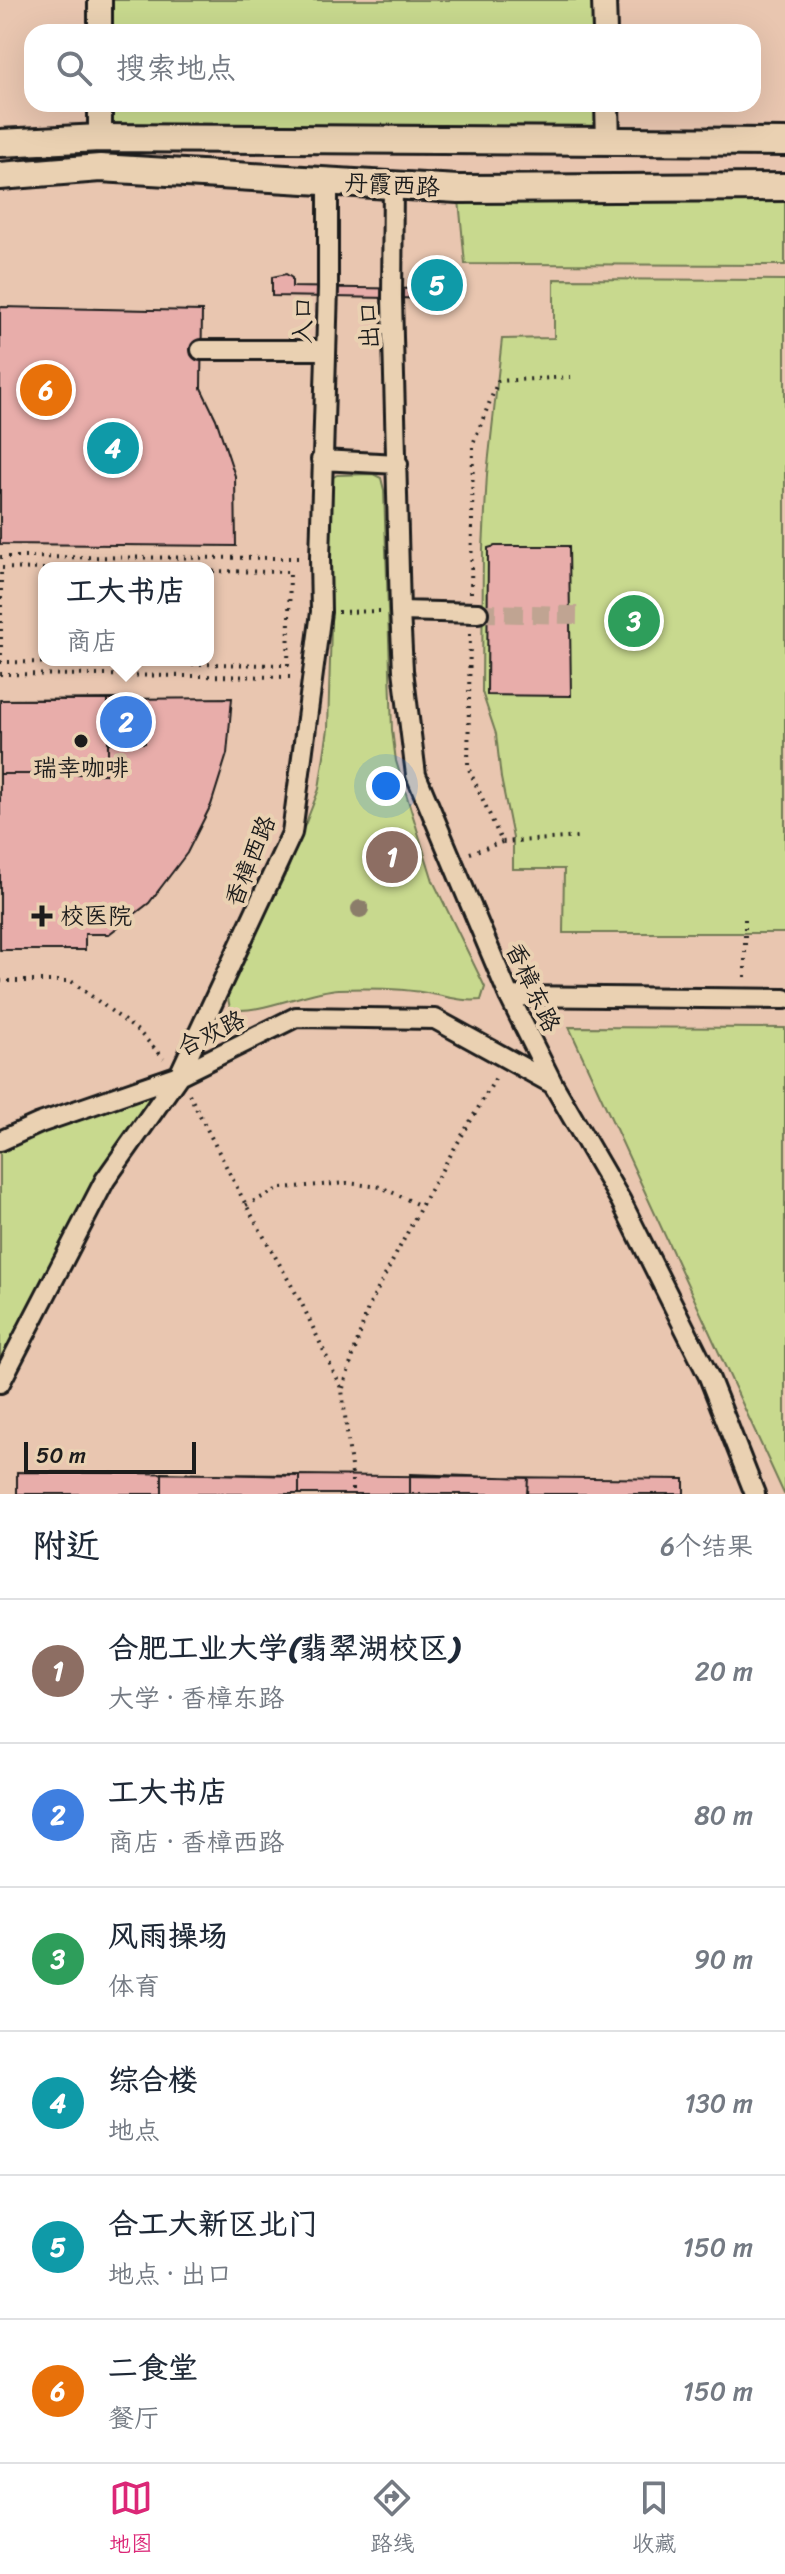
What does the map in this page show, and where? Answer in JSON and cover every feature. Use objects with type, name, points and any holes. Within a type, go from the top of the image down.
[{"type":"main road","name":"丹霞西路","points":[[0,143],[100,138],[785,142]]},
{"type":"main road","name":"丹霞西路","points":[[0,176],[100,168],[458,189],[785,187]]},
{"type":"street","points":[[100,0],[100,24]]},
{"type":"street","points":[[604,0],[605,24]]},
{"type":"street","points":[[100,112],[100,138]]},
{"type":"street","points":[[607,112],[608,142]]},
{"type":"street","name":"入口","points":[[321,460],[328,181]]},
{"type":"street","name":"出口","points":[[393,185],[392,298],[398,464]]},
{"type":"street","points":[[201,350],[326,350]]},
{"type":"street","points":[[321,460],[398,464]]},
{"type":"street","name":"香樟西路","points":[[179,1075],[292,833],[321,612],[321,460]]},
{"type":"street","name":"香樟东路","points":[[398,464],[403,670],[416,775],[509,996],[553,1084],[621,1201],[709,1377],[755,1494]]},
{"type":"street","points":[[400,611],[478,613]]},
{"type":"street","points":[[509,996],[785,999]]},
{"type":"street","name":"合欢路","points":[[0,1383],[105,1180],[179,1075],[296,1017],[435,1019],[553,1084]]},
{"type":"street","points":[[0,1141],[40,1123],[179,1075]]},
{"type":"path","points":[[0,557],[320,558]]},
{"type":"path","points":[[38,569],[1,568],[1,662],[38,662]]},
{"type":"path","points":[[214,571],[290,572],[288,665],[214,664]]},
{"type":"path","points":[[321,612],[400,611]]},
{"type":"path","points":[[0,674],[314,677]]},
{"type":"path","points":[[451,859],[502,842]]},
{"type":"path","points":[[745,919],[745,999]]},
{"type":"path","points":[[0,981],[71,981],[138,1031],[179,1075],[246,1205],[302,1304],[342,1390],[352,1494]]},
{"type":"path","points":[[342,1390],[368,1308],[421,1206],[507,1059]]},
{"type":"path","points":[[246,1205],[281,1188],[347,1183],[381,1187],[421,1206]]},
{"type":"green space","points":[[100,0],[604,0],[605,24],[100,24]]},
{"type":"green space","points":[[100,112],[607,112],[608,142],[100,138]]},
{"type":"green space","points":[[785,187],[785,265],[465,264],[458,189]]},
{"type":"green space","points":[[554,279],[785,280],[785,933],[563,933],[564,869],[513,869],[513,838],[496,734],[482,692],[487,474],[502,339],[554,338]]},
{"type":"green space","points":[[373,474],[381,478],[384,490],[392,730],[396,761],[433,881],[485,987],[481,1000],[397,990],[339,989],[254,1009],[230,1009],[227,992],[287,871],[319,789],[328,729],[330,479],[337,475]]},
{"type":"green space","points":[[569,1027],[785,1028],[785,1494],[784,1494]]},
{"type":"green space","points":[[179,1075],[105,1180],[0,1383],[0,1141]]},
{"type":"building","points":[[286,274],[292,278],[292,287],[423,289],[438,275],[450,275],[449,299],[272,296],[272,277]]},
{"type":"building","points":[[0,307],[202,311],[201,388],[216,419],[235,476],[236,546],[0,544]]},
{"type":"building","points":[[569,546],[571,696],[487,695],[488,548]]},
{"type":"building","points":[[232,698],[227,754],[211,805],[187,853],[149,903],[109,934],[85,934],[85,950],[0,950],[0,700]]},
{"type":"building","points":[[0,700],[108,700],[108,774],[0,774]]},
{"type":"building","points":[[108,700],[145,700],[145,743],[108,743]]},
{"type":"building","points":[[17,1472],[684,1479],[684,1494],[17,1494]]},
{"type":"building","points":[[162,1473],[299,1476],[299,1494],[162,1494]]},
{"type":"building","points":[[410,1474],[528,1478],[527,1494],[410,1494]]},
{"type":"tunnel","points":[[478,613],[577,615]]},
{"type":"place","name":"合工大新区北门","points":[[437,285]]},
{"type":"place","name":"二食堂","points":[[46,390]]},
{"type":"place","name":"综合楼","points":[[113,448]]},
{"type":"place","name":"风雨操场","points":[[634,621]]},
{"type":"place","name":"工大书店","points":[[126,722]]},
{"type":"place","name":"瑞幸咖啡","points":[[81,741]]},
{"type":"place","name":"合肥工业大学(翡翠湖校区)","points":[[392,857]]},
{"type":"place","name":"校医院","points":[[42,916]]}]
